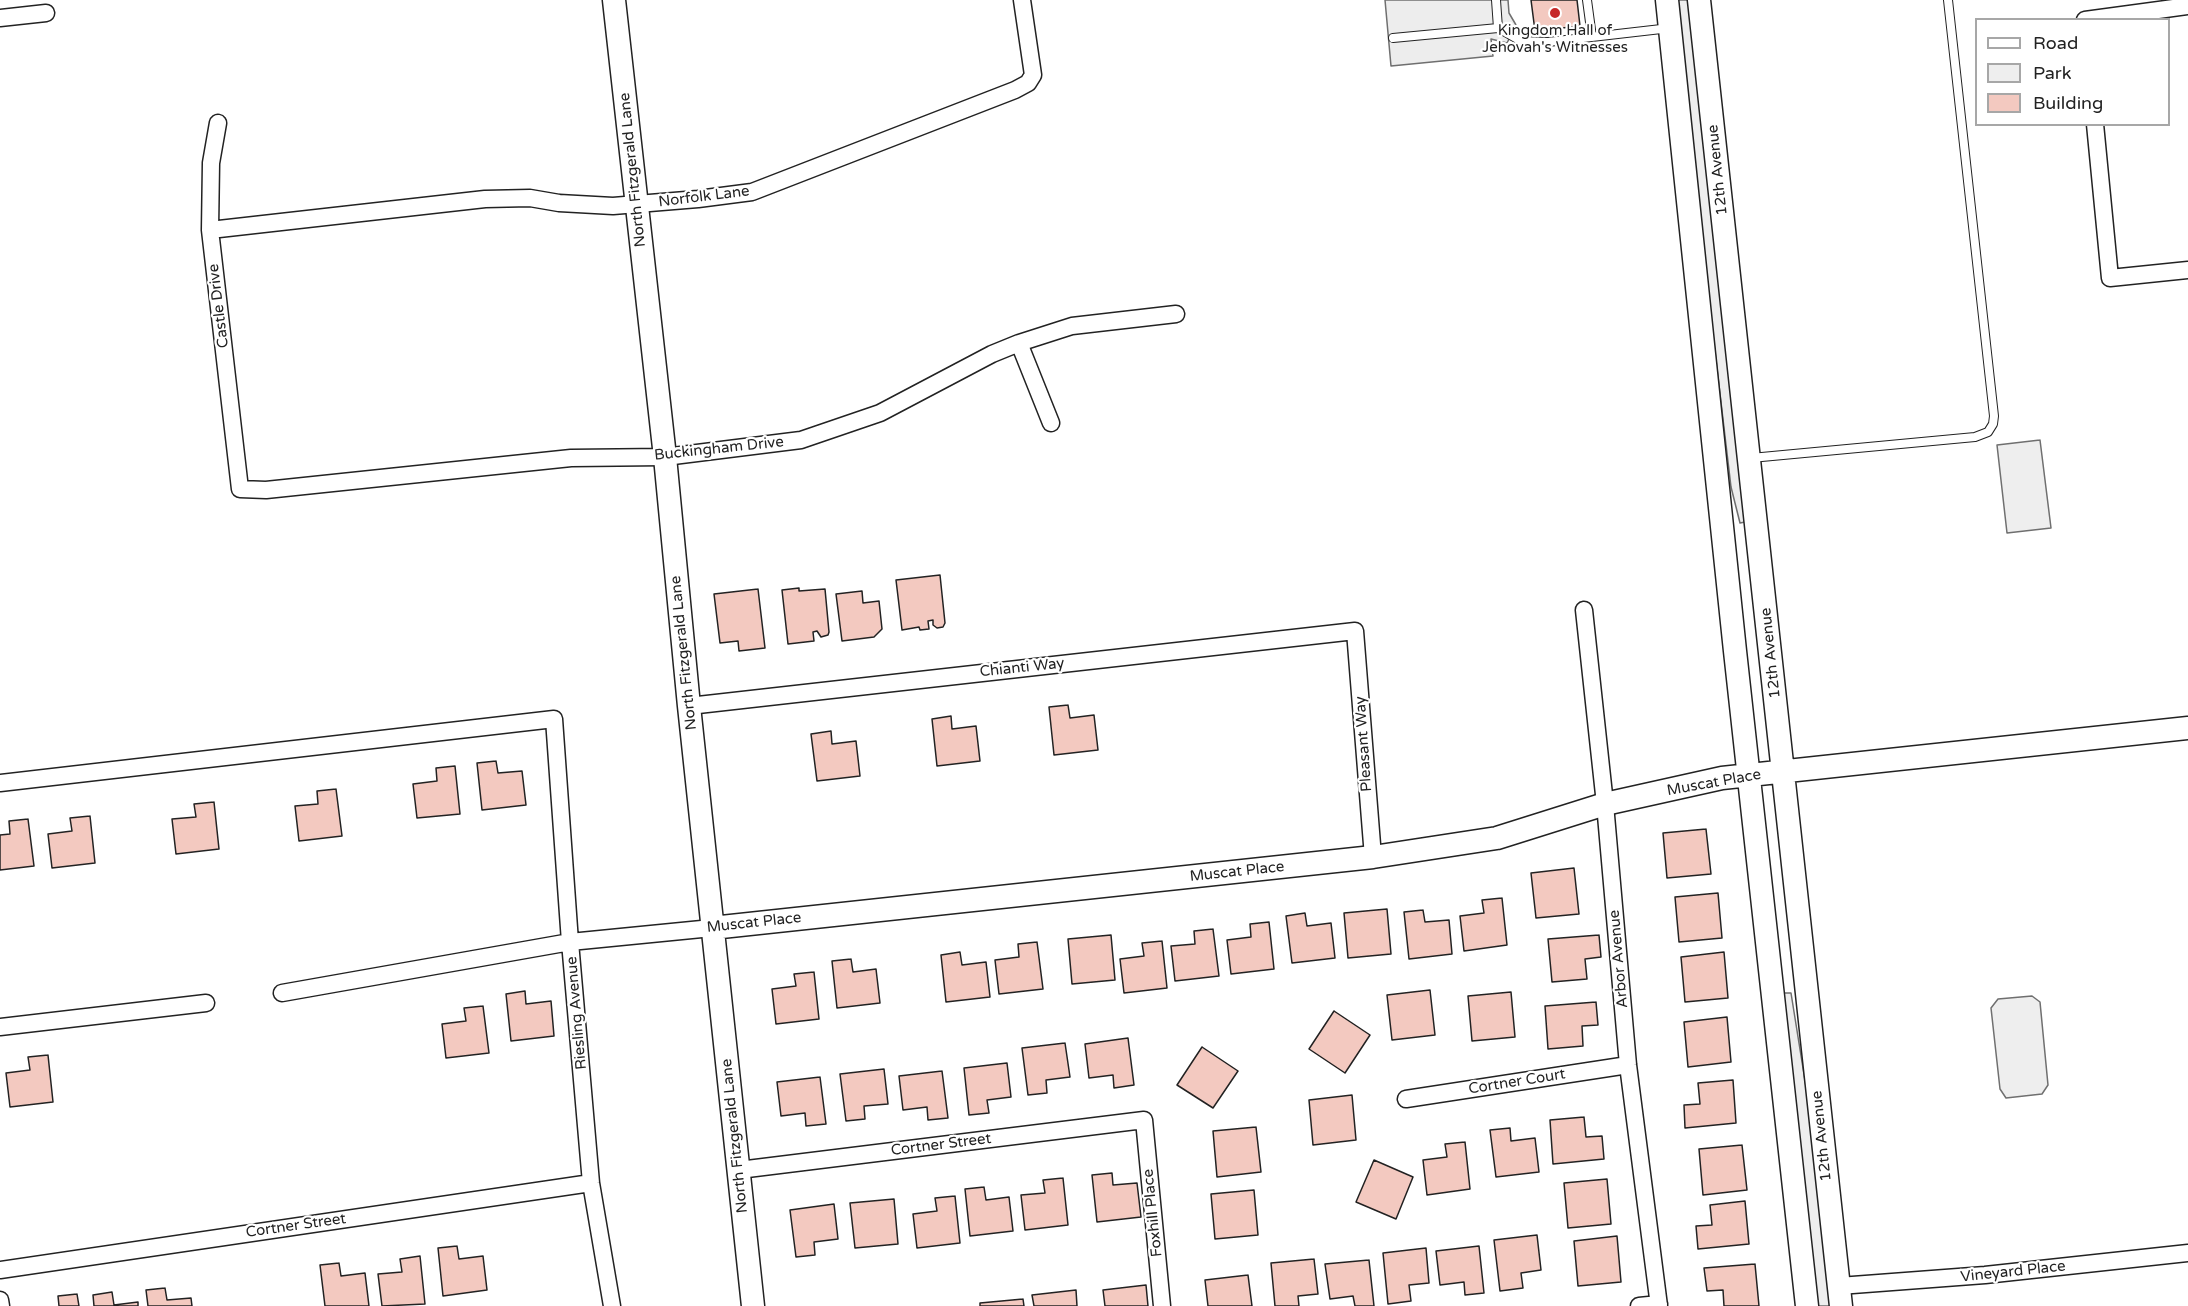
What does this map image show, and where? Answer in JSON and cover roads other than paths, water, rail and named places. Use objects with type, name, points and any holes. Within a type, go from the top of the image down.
[{"type":"street","name":"North Fitzgerald Lane","points":[[614,0],[665,457],[712,928],[753,1306]]},
{"type":"street","name":"Norfolk Lane","points":[[210,230],[485,199],[530,198],[559,203],[614,206],[752,192],[1028,83],[1033,75],[1022,0]]},
{"type":"street","points":[[1667,0],[1807,1306]]},
{"type":"street","name":"12th Avenue","points":[[1699,0],[1840,1296]]},
{"type":"street","points":[[2093,18],[2188,6]]},
{"type":"street","points":[[0,18],[46,13]]},
{"type":"street","name":"Castle Drive","points":[[218,123],[211,163],[210,230],[240,489]]},
{"type":"street","points":[[2095,126],[2110,278],[2188,270]]},
{"type":"street","name":"Buckingham Drive","points":[[240,489],[277,489],[571,458],[665,457],[801,440],[879,414],[992,354],[1019,343],[1072,326],[1176,314]]},
{"type":"street","points":[[1019,343],[1051,423]]},
{"type":"street","name":"Arbor Avenue","points":[[1584,610],[1605,804],[1628,1065],[1659,1305]]},
{"type":"street","name":"Chianti Way","points":[[689,706],[1355,631]]},
{"type":"street","name":"Pleasant Way","points":[[1355,631],[1373,857]]},
{"type":"street","name":"Riesling Avenue","points":[[0,783],[554,719],[591,1183],[612,1306]]},
{"type":"street","name":"Muscat Place","points":[[282,993],[570,942],[1373,857],[1497,838],[1605,804],[1722,778],[2188,728]]},
{"type":"street","points":[[0,1027],[206,1003]]},
{"type":"street","name":"Cortner Court","points":[[1406,1099],[1628,1065]]},
{"type":"street","name":"Cortner Street","points":[[739,1170],[1144,1120]]},
{"type":"street","name":"Foxhill Place","points":[[1144,1120],[1162,1306]]},
{"type":"street","name":"Cortner Street","points":[[0,1270],[591,1183]]},
{"type":"street","name":"Vineyard Place","points":[[1840,1296],[1985,1275],[2188,1253]]},
{"type":"street","points":[[0,1300],[1,1306]]},
{"type":"street","points":[[1639,1306],[1659,1305]]},
{"type":"lane","points":[[1496,0],[1498,28]]},
{"type":"lane","points":[[1587,0],[1592,37]]},
{"type":"lane","points":[[1750,458],[1975,437],[1988,432],[1993,424],[1994,416],[1948,0]]},
{"type":"lane","points":[[1393,38],[1498,28],[1521,41],[1532,42],[1670,28]]},
{"type":"place","name":"Kingdom Hall of Jehovah's Witnesses","points":[[1555,13]]}]
